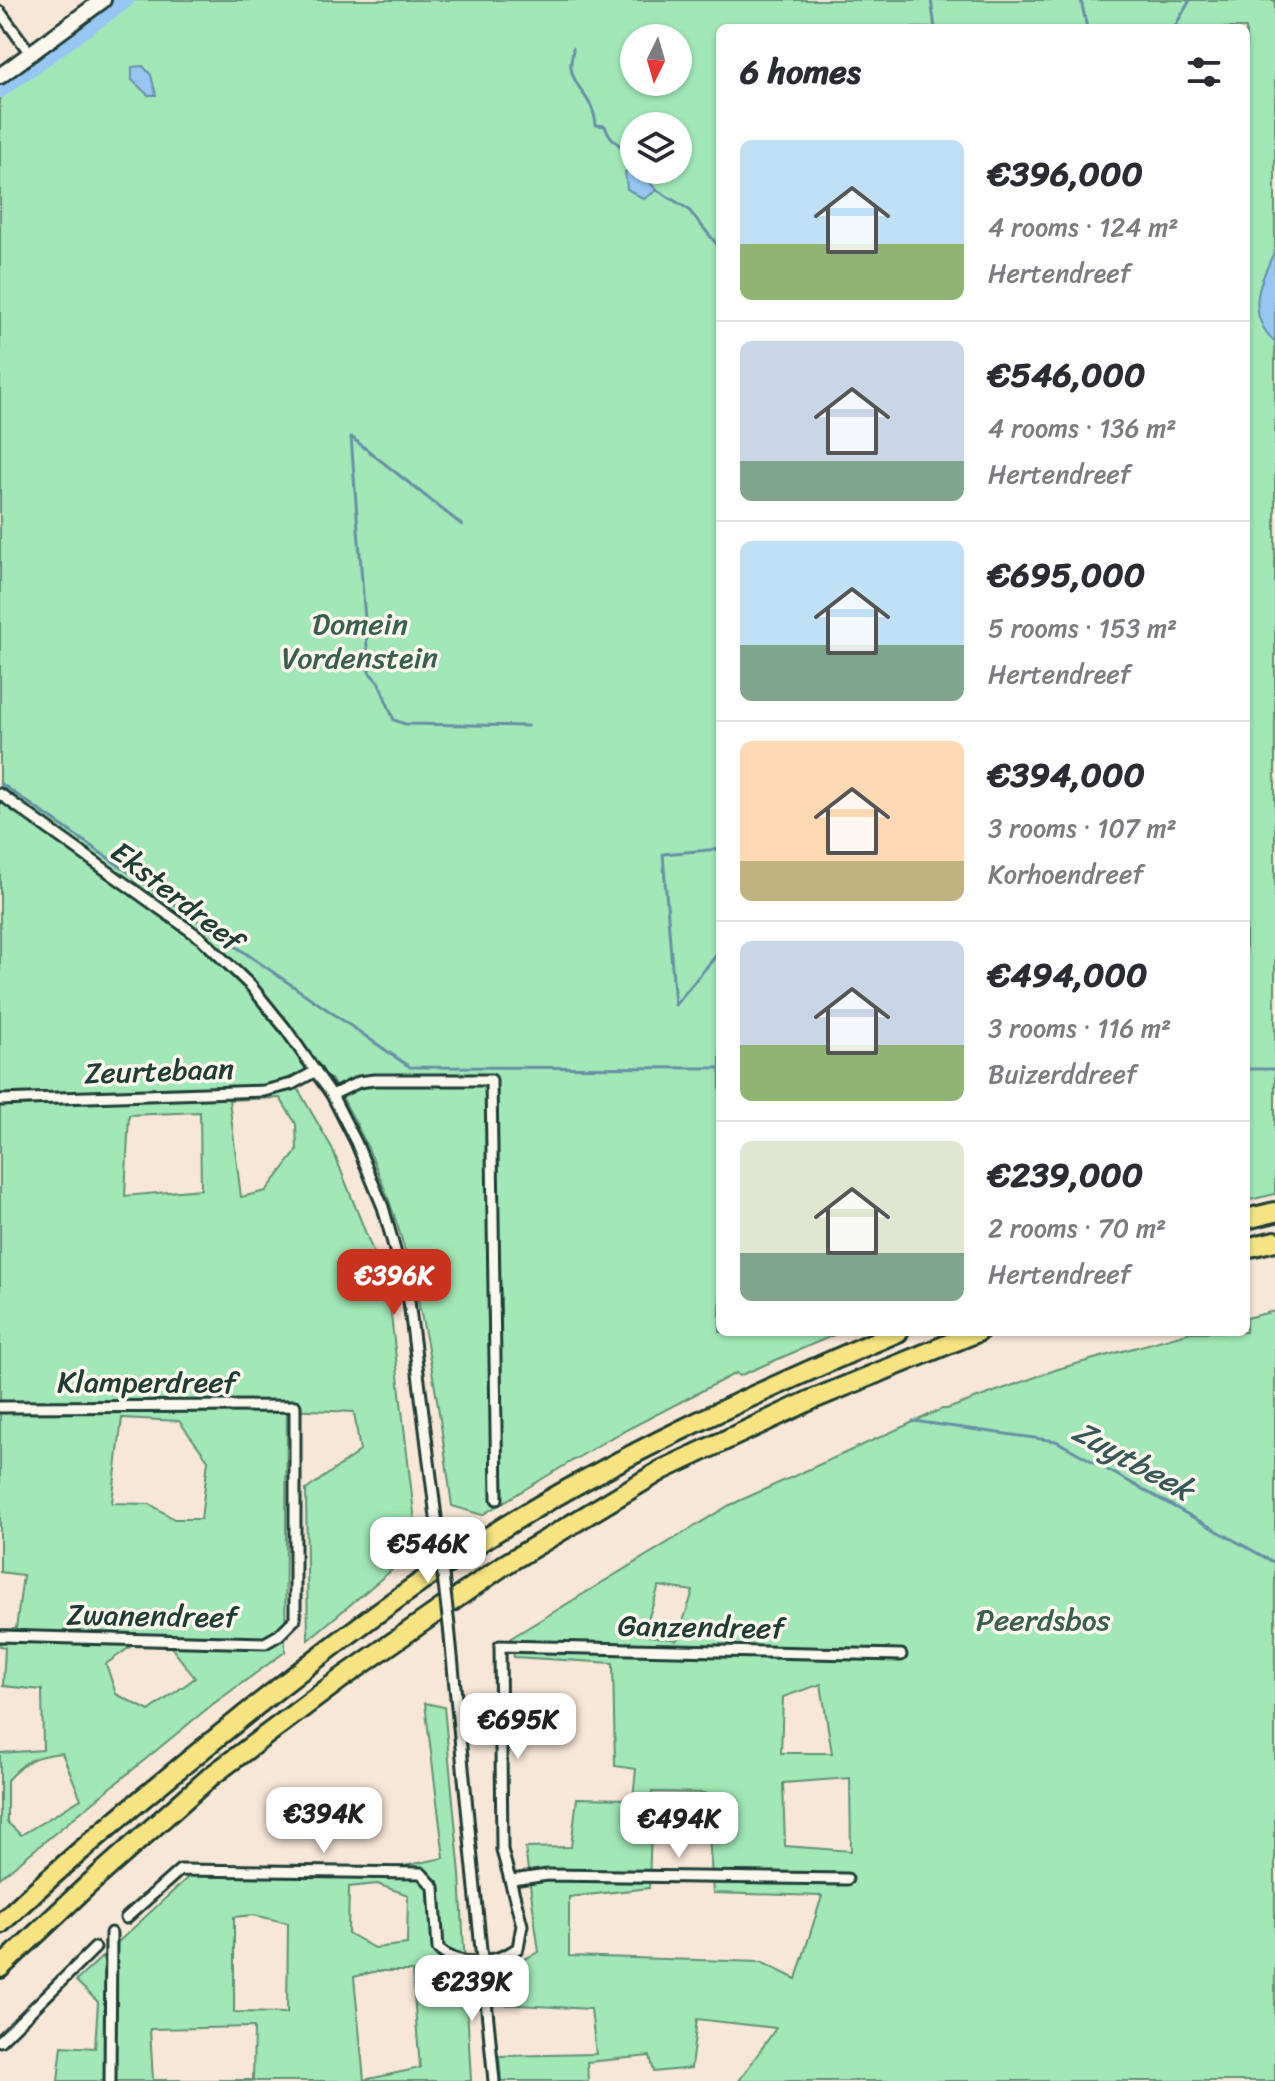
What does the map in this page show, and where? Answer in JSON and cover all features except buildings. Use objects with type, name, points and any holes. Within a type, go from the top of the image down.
[{"type":"highway","points":[[1250,1218],[1275,1212]]},
{"type":"highway","points":[[1250,1247],[1275,1241]]},
{"type":"highway","points":[[0,1924],[65,1863],[328,1648],[488,1537],[650,1445],[797,1375],[889,1336]]},
{"type":"highway","points":[[0,1968],[210,1777],[342,1678],[504,1565],[662,1470],[811,1400],[968,1336]]},
{"type":"main road","points":[[0,76],[103,0]]},
{"type":"street","points":[[0,12],[30,53]]},
{"type":"street","name":"Eksterdreef","points":[[0,794],[202,939],[251,986],[332,1095],[383,1207],[409,1301],[449,1626],[494,2081]]},
{"type":"street","name":"Zeurtebaan","points":[[0,1100],[264,1091],[292,1084],[316,1071]]},
{"type":"street","points":[[332,1095],[359,1082],[374,1080],[491,1080],[497,1499]]},
{"type":"street","name":"Klamperdreef","points":[[0,1407],[295,1406],[295,1619]]},
{"type":"street","name":"Zwanendreef","points":[[0,1636],[265,1643],[279,1635],[295,1619]]},
{"type":"street","name":"Ganzendreef","points":[[512,1880],[502,1850],[500,1646],[901,1655]]},
{"type":"street","points":[[126,1918],[180,1870],[421,1873],[434,1887],[438,1949],[448,1959],[482,1961],[504,1957],[518,1948],[522,1925],[512,1880],[548,1875],[847,1879]]},
{"type":"street","points":[[110,2081],[111,1933]]},
{"type":"street","points":[[0,2041],[95,1948]]},
{"type":"green space","name":"Domein Vordenstein","points":[[122,0],[1275,0],[1275,1194],[1250,1200],[1250,24],[716,24],[716,1336],[832,1336],[739,1376],[736,1373],[607,1440],[482,1515],[452,1506],[426,1340],[399,1231],[381,1179],[331,1079],[291,1077],[332,1148],[388,1289],[418,1548],[308,1640],[306,1490],[360,1451],[354,1412],[287,1409],[285,1652],[213,1704],[0,1878],[0,1753],[43,1750],[42,1690],[3,1686],[5,1647],[0,1646],[0,1629],[16,1629],[23,1575],[0,1572],[0,90]],"holes":[[[280,1098],[296,1124],[297,1151],[266,1191],[241,1197],[229,1100]],[[200,1112],[201,1189],[125,1196],[129,1115]],[[122,1418],[179,1421],[208,1460],[201,1519],[174,1519],[150,1504],[112,1503]],[[133,1645],[171,1647],[195,1678],[149,1711],[116,1694],[106,1664]],[[62,1753],[81,1799],[21,1835],[7,1822],[7,1780],[26,1763],[44,1756]]]},
{"type":"green space","name":"Peerdsbos","points":[[1275,1311],[1275,2081],[739,2081],[776,2028],[697,2019],[691,2068],[654,2072],[650,2056],[587,2062],[588,2081],[501,2081],[499,2056],[596,2054],[591,2009],[498,2004],[497,1972],[539,1952],[525,1848],[571,1847],[577,1798],[633,1799],[636,1769],[615,1766],[613,1663],[514,1657],[511,1638],[728,1506],[942,1409],[1058,1369],[1177,1336],[1250,1336],[1250,1317]],"holes":[[[659,1586],[693,1591],[677,1640],[643,1635]],[[821,1684],[832,1753],[781,1753],[783,1697]],[[850,1778],[851,1851],[785,1846],[783,1783]],[[652,1792],[706,1793],[713,1893],[822,1896],[796,1979],[761,1962],[569,1956],[569,1897],[649,1888]]]},
{"type":"green space","points":[[425,1703],[444,1707],[460,1874],[471,2081],[58,2081],[62,2046],[95,2048],[98,2002],[76,1981],[197,1869],[378,1871],[444,1858]],"holes":[[[377,1884],[408,1895],[407,1944],[374,1948],[348,1933],[349,1887]],[[254,1915],[288,1923],[287,2013],[234,2012],[234,1917]],[[377,1971],[412,1971],[420,2068],[364,2080],[354,1977]],[[254,2027],[253,2080],[153,2080],[150,2029]]]},
{"type":"water","points":[[143,66],[151,75],[156,95],[148,95],[132,80],[132,67]]},
{"type":"water","points":[[626,184],[651,184],[657,190],[644,199],[627,189]]},
{"type":"water","points":[[1275,250],[1275,342],[1265,331],[1257,309],[1260,286]]},
{"type":"waterway","points":[[0,90],[126,0]]},
{"type":"waterway","points":[[931,0],[934,24]]},
{"type":"waterway","points":[[1081,0],[1086,24]]},
{"type":"waterway","points":[[1176,24],[1190,0]]},
{"type":"waterway","points":[[573,48],[571,65],[575,81],[592,108],[596,125],[605,126],[620,147]]},
{"type":"waterway","points":[[657,190],[688,209],[716,243]]},
{"type":"waterway","points":[[462,525],[351,437],[369,672],[379,683],[394,720],[405,724],[528,726]]},
{"type":"waterway","points":[[0,783],[410,1067],[716,1068]]},
{"type":"waterway","points":[[716,849],[663,854],[675,1005],[716,956]]},
{"type":"waterway","points":[[1250,1069],[1275,1069]]},
{"type":"waterway","name":"Zuytbeek","points":[[913,1421],[1056,1441],[1275,1563]]}]
